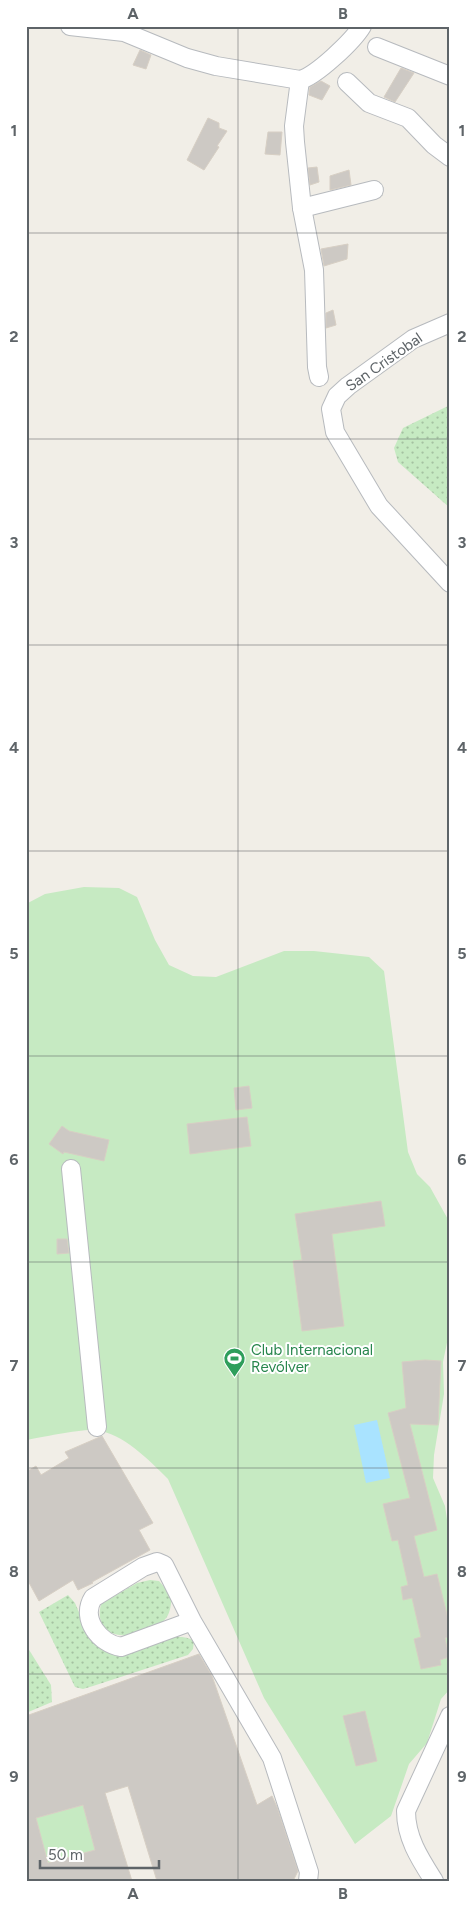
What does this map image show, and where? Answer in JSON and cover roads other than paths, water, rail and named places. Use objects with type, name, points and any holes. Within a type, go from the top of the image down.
[{"type":"street","points":[[70,26],[124,32],[187,58],[216,66],[300,80],[337,55],[355,38],[362,26]]},
{"type":"street","points":[[377,47],[450,76]]},
{"type":"street","points":[[300,80],[294,126],[302,208],[314,270],[317,367],[319,377]]},
{"type":"street","points":[[347,82],[369,103],[408,118],[434,145],[450,157]]},
{"type":"street","points":[[302,208],[374,190]]},
{"type":"street","name":"San Cristobal","points":[[450,323],[413,339],[337,396],[331,409],[335,432],[378,506],[450,583]]},
{"type":"street","points":[[70,1169],[97,1426]]},
{"type":"street","points":[[192,1621],[121,1647],[111,1646],[101,1639],[91,1624],[89,1605],[93,1598],[143,1567],[157,1562],[164,1565],[192,1621],[272,1758],[309,1872],[308,1881]]},
{"type":"street","points":[[434,1881],[411,1839],[406,1824],[406,1812],[450,1716]]},
{"type":"water","points":[[377,1420],[390,1478],[366,1483],[354,1425]]},
{"type":"place","name":"Club Internacional Revólver","points":[[235,1378]]}]
